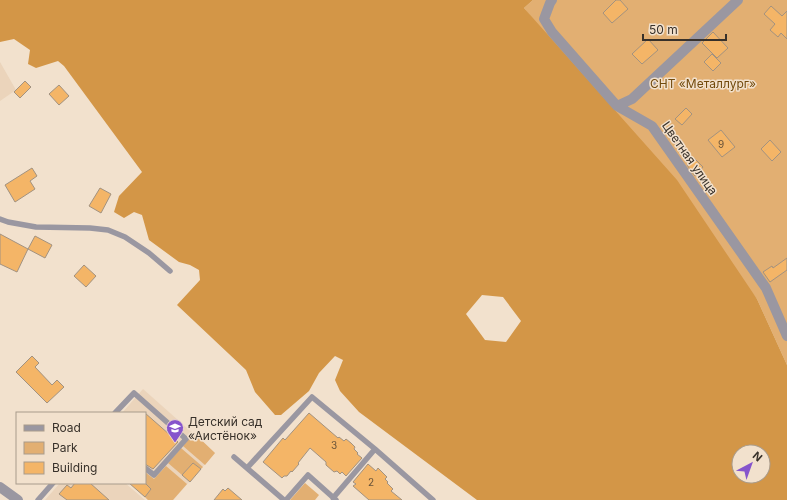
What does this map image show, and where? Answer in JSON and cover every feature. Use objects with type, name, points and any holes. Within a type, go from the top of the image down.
[{"type":"street","name":"Цветная улица","points":[[552,0],[544,19],[552,32],[617,106],[652,126],[766,288],[787,336]]},
{"type":"street","points":[[617,106],[632,99],[738,0]]},
{"type":"street","points":[[0,486],[18,500]]},
{"type":"lane","points":[[0,219],[36,227],[90,228],[108,230],[125,236],[170,271]]},
{"type":"lane","points":[[116,412],[134,393],[186,439],[154,475],[146,469]]},
{"type":"lane","points":[[246,468],[312,397],[375,449],[433,500]]},
{"type":"lane","points":[[234,457],[285,500],[308,475],[334,499],[375,449]]},
{"type":"lane","points":[[38,500],[52,484]]},
{"type":"shaded area","points":[[0,0],[533,0],[524,8],[677,180],[757,299],[787,365],[787,500],[477,500],[359,412],[340,391],[335,380],[343,360],[335,356],[319,373],[309,391],[281,415],[275,415],[255,392],[246,370],[177,305],[200,280],[199,270],[190,265],[179,262],[149,240],[142,215],[134,212],[124,218],[114,212],[119,196],[142,172],[64,66],[58,61],[36,68],[28,64],[30,50],[14,39],[0,42]],"holes":[[[482,295],[503,297],[521,321],[506,342],[485,340],[466,314]]]},
{"type":"shaded area","points":[[0,62],[16,90],[0,101]]},
{"type":"shaded area","name":"Детский сад «Аистёнок»","points":[[143,389],[215,453],[173,500],[148,500],[130,484],[146,484],[146,412],[123,412]]},
{"type":"shaded area","points":[[59,484],[126,484],[145,500],[45,500]]},
{"type":"green space","name":"СНТ «Металлург»","points":[[533,0],[787,0],[787,365],[757,299],[524,8]]},
{"type":"green space","points":[[194,433],[215,453],[205,465],[183,446]]},
{"type":"green space","points":[[181,448],[203,467],[201,469],[193,463],[182,475],[168,463]]},
{"type":"green space","points":[[166,466],[187,484],[173,500],[148,500],[145,497],[151,489],[146,484],[146,473],[154,479]]},
{"type":"green space","points":[[305,483],[319,495],[315,500],[290,500]]},
{"type":"building","points":[[616,0],[620,0],[628,9],[612,23],[603,13]]},
{"type":"building","points":[[771,6],[782,16],[787,11],[787,39],[781,33],[778,37],[770,30],[775,24],[764,14]]},
{"type":"building","points":[[713,32],[728,48],[717,58],[702,43]]},
{"type":"building","points":[[648,39],[658,50],[642,64],[632,54]]},
{"type":"building","points":[[712,54],[721,63],[713,71],[704,62]]},
{"type":"building","points":[[25,81],[31,87],[20,98],[14,92]]},
{"type":"building","points":[[59,85],[69,96],[59,105],[49,94]]},
{"type":"building","points":[[686,108],[692,114],[682,125],[675,119]]},
{"type":"building","points":[[721,130],[735,147],[722,157],[708,140]]},
{"type":"building","points":[[770,140],[781,152],[772,161],[761,149]]},
{"type":"building","points":[[694,158],[703,167],[695,176],[687,165]]},
{"type":"building","points":[[32,168],[37,176],[30,181],[35,189],[15,202],[5,185]]},
{"type":"building","points":[[100,188],[111,194],[101,213],[89,206]]},
{"type":"building","points":[[0,234],[28,249],[17,272],[0,264]]},
{"type":"building","points":[[35,236],[52,245],[45,258],[28,249]]},
{"type":"building","points":[[787,258],[787,270],[770,282],[763,272],[772,266],[773,268]]},
{"type":"building","points":[[84,265],[96,276],[86,287],[74,276]]},
{"type":"building","points":[[32,356],[39,363],[35,367],[52,385],[57,380],[64,387],[47,403],[16,372]]},
{"type":"building","points":[[309,413],[338,438],[339,437],[344,441],[346,439],[351,443],[355,447],[354,449],[358,453],[357,454],[362,458],[346,476],[342,472],[340,474],[337,471],[334,472],[326,465],[326,462],[310,448],[292,472],[291,471],[287,476],[282,478],[263,462],[283,438],[285,440]]},
{"type":"building","points":[[146,414],[178,442],[153,469],[146,465]]},
{"type":"building","points":[[193,463],[201,469],[190,482],[182,475]]},
{"type":"building","points":[[368,464],[376,471],[378,468],[387,477],[385,479],[388,482],[387,483],[393,489],[391,491],[402,500],[369,500],[353,486],[356,484],[353,482]]},
{"type":"building","points":[[74,484],[91,484],[109,500],[67,500],[59,494],[67,485],[71,488]]},
{"type":"building","points":[[130,484],[146,484],[151,489],[145,497]]},
{"type":"building","points":[[228,488],[242,500],[214,500],[223,489],[225,491]]},
{"type":"place","name":"Детский сад «Аистёнок»","points":[[175,443]]}]
